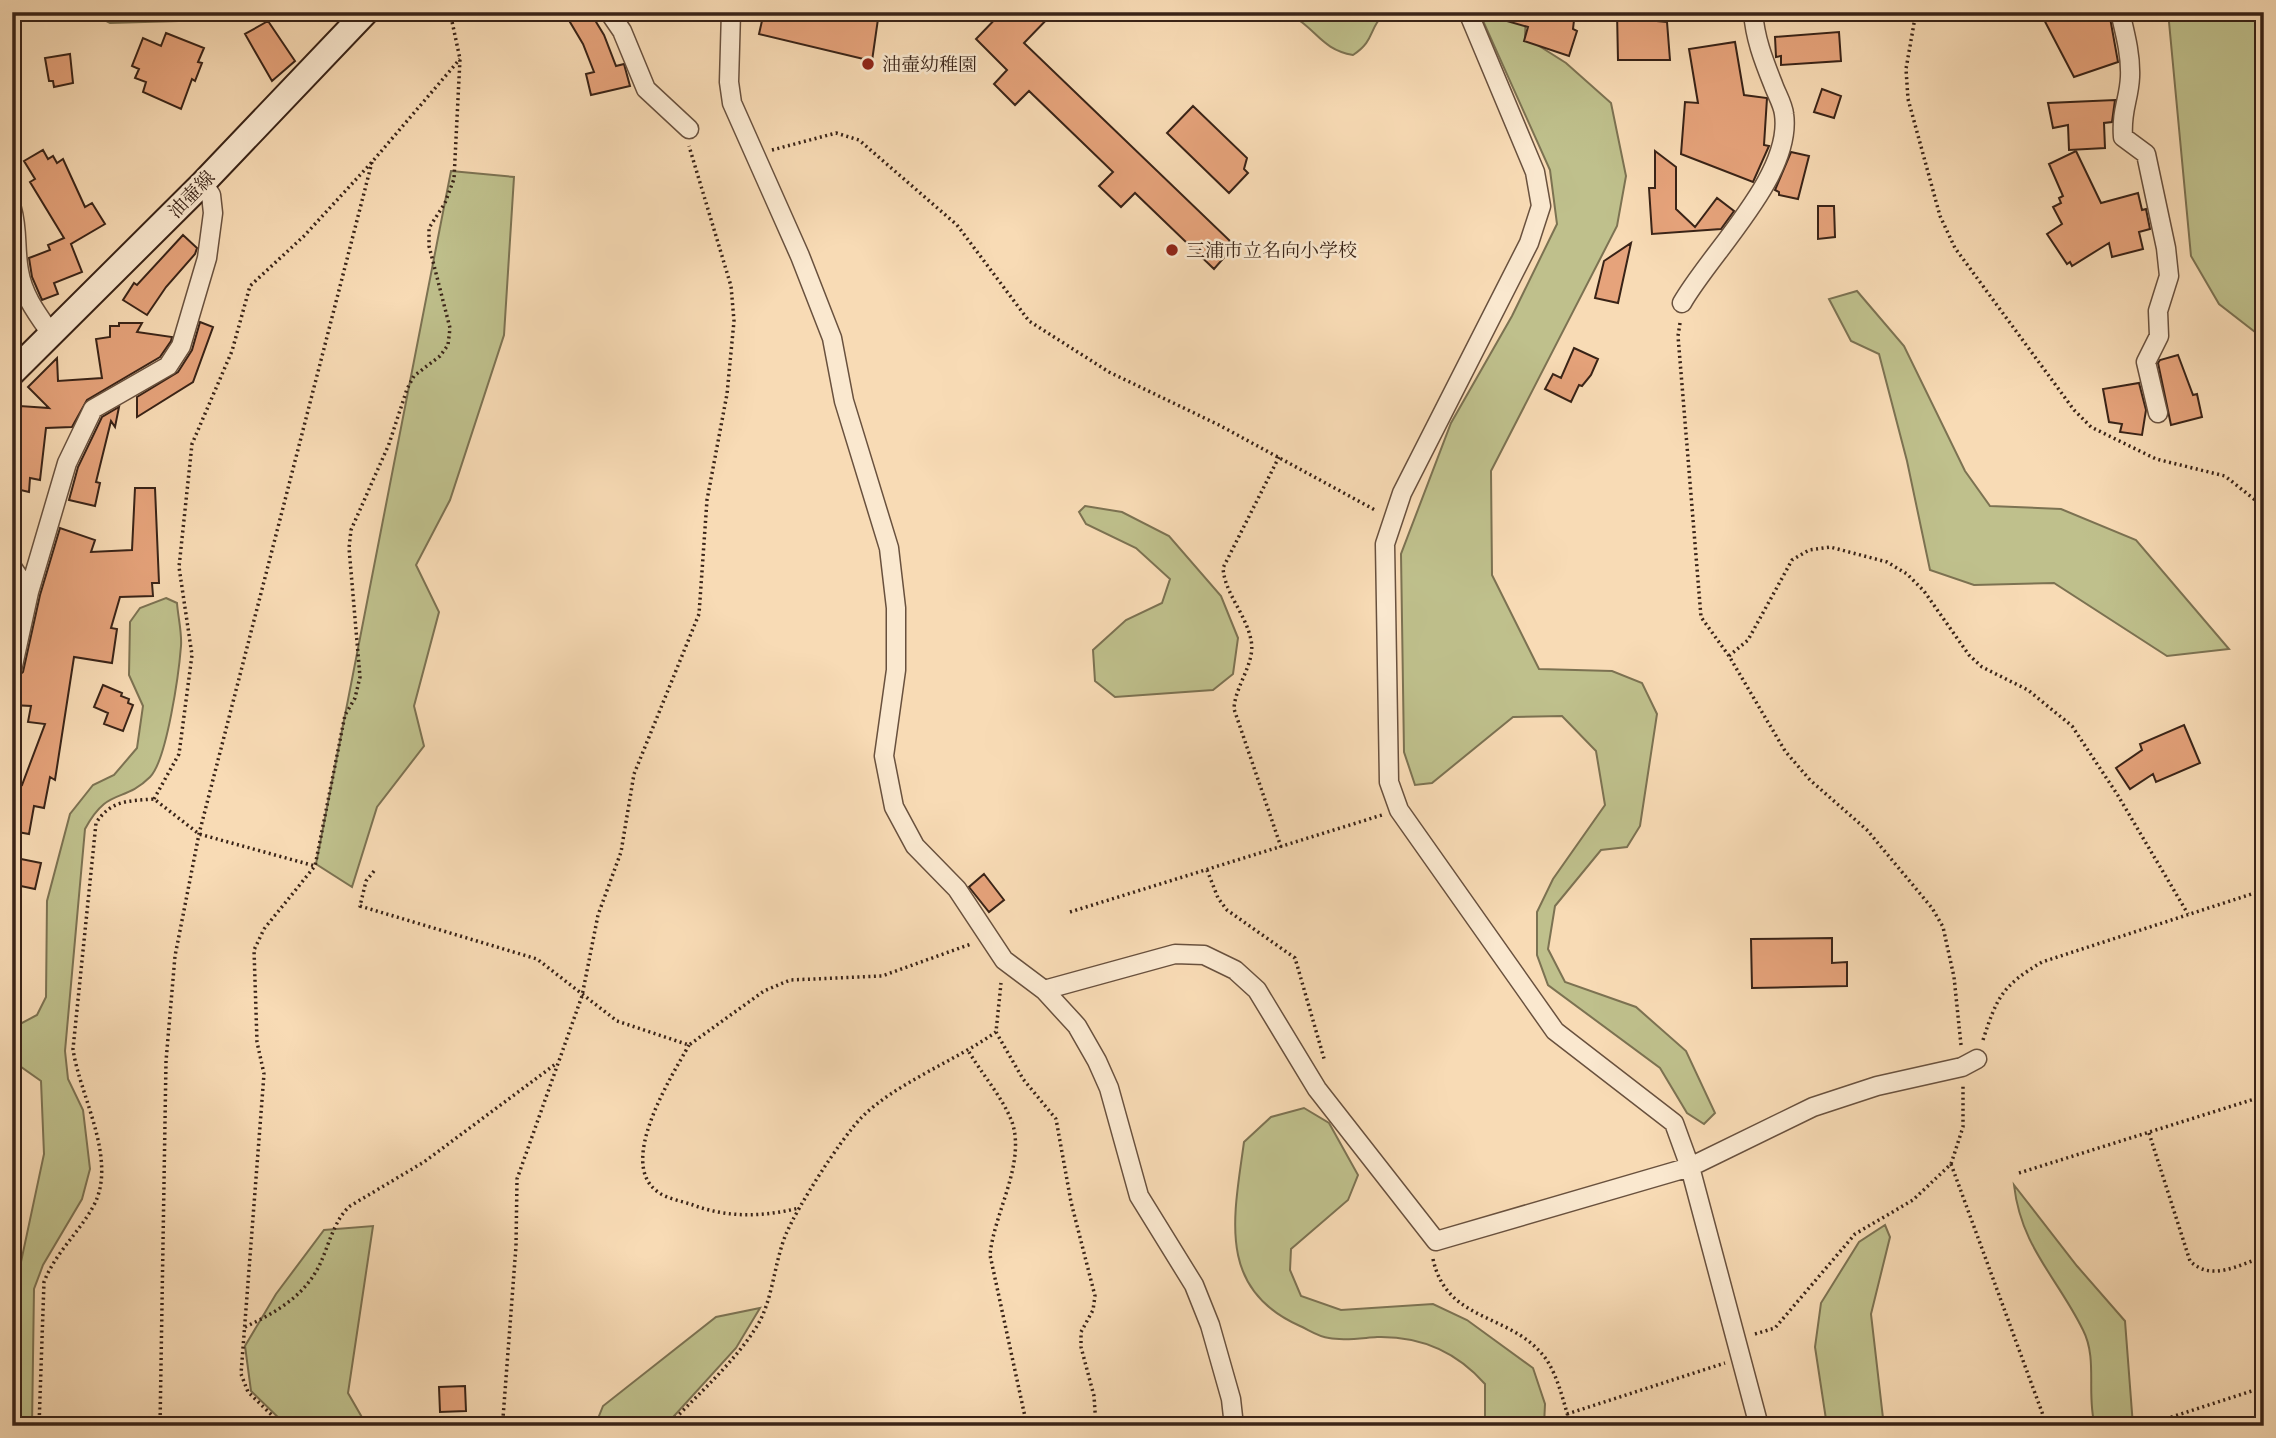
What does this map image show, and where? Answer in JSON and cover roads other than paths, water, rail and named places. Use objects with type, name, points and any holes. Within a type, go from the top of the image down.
[{"type":"main road","name":"油壷線","points":[[12,373],[202,183],[366,12]]},
{"type":"street","points":[[609,12],[622,31],[646,89],[688,129]]},
{"type":"street","points":[[732,12],[731,92],[753,155],[800,256],[832,338],[844,401],[889,548],[896,608],[896,670],[884,757],[894,807],[915,846],[957,889],[1004,960],[1044,989],[1077,1026],[1101,1070],[1139,1196],[1194,1285],[1210,1325],[1231,1399],[1234,1426]]},
{"type":"street","points":[[1468,12],[1535,172],[1541,206],[1529,243],[1402,493],[1385,544],[1388,782],[1399,810],[1555,1031],[1674,1123],[1690,1167],[1759,1426]]},
{"type":"street","points":[[1682,303],[1695,280],[1765,188],[1783,135],[1784,113],[1755,40],[1753,12]]},
{"type":"street","points":[[2120,12],[2128,45],[2130,78],[2121,113],[2123,137],[2146,154],[2166,248],[2169,276],[2158,311],[2160,336],[2146,362],[2158,413]]},
{"type":"street","points":[[12,670],[29,592],[67,463],[93,409],[168,366],[181,346],[207,258],[213,213],[211,195],[202,183]]},
{"type":"street","points":[[12,209],[18,230],[19,270],[29,303],[52,335]]},
{"type":"street","points":[[12,567],[29,592]]},
{"type":"street","points":[[1044,989],[1175,954],[1204,955],[1235,970],[1257,990],[1317,1089],[1436,1241],[1690,1167],[1813,1107],[1877,1086],[1970,1063]]},
{"type":"place","name":"油壷幼稚園","points":[[868,64]]},
{"type":"place","name":"三浦市立名向小学校","points":[[1172,250]]}]
